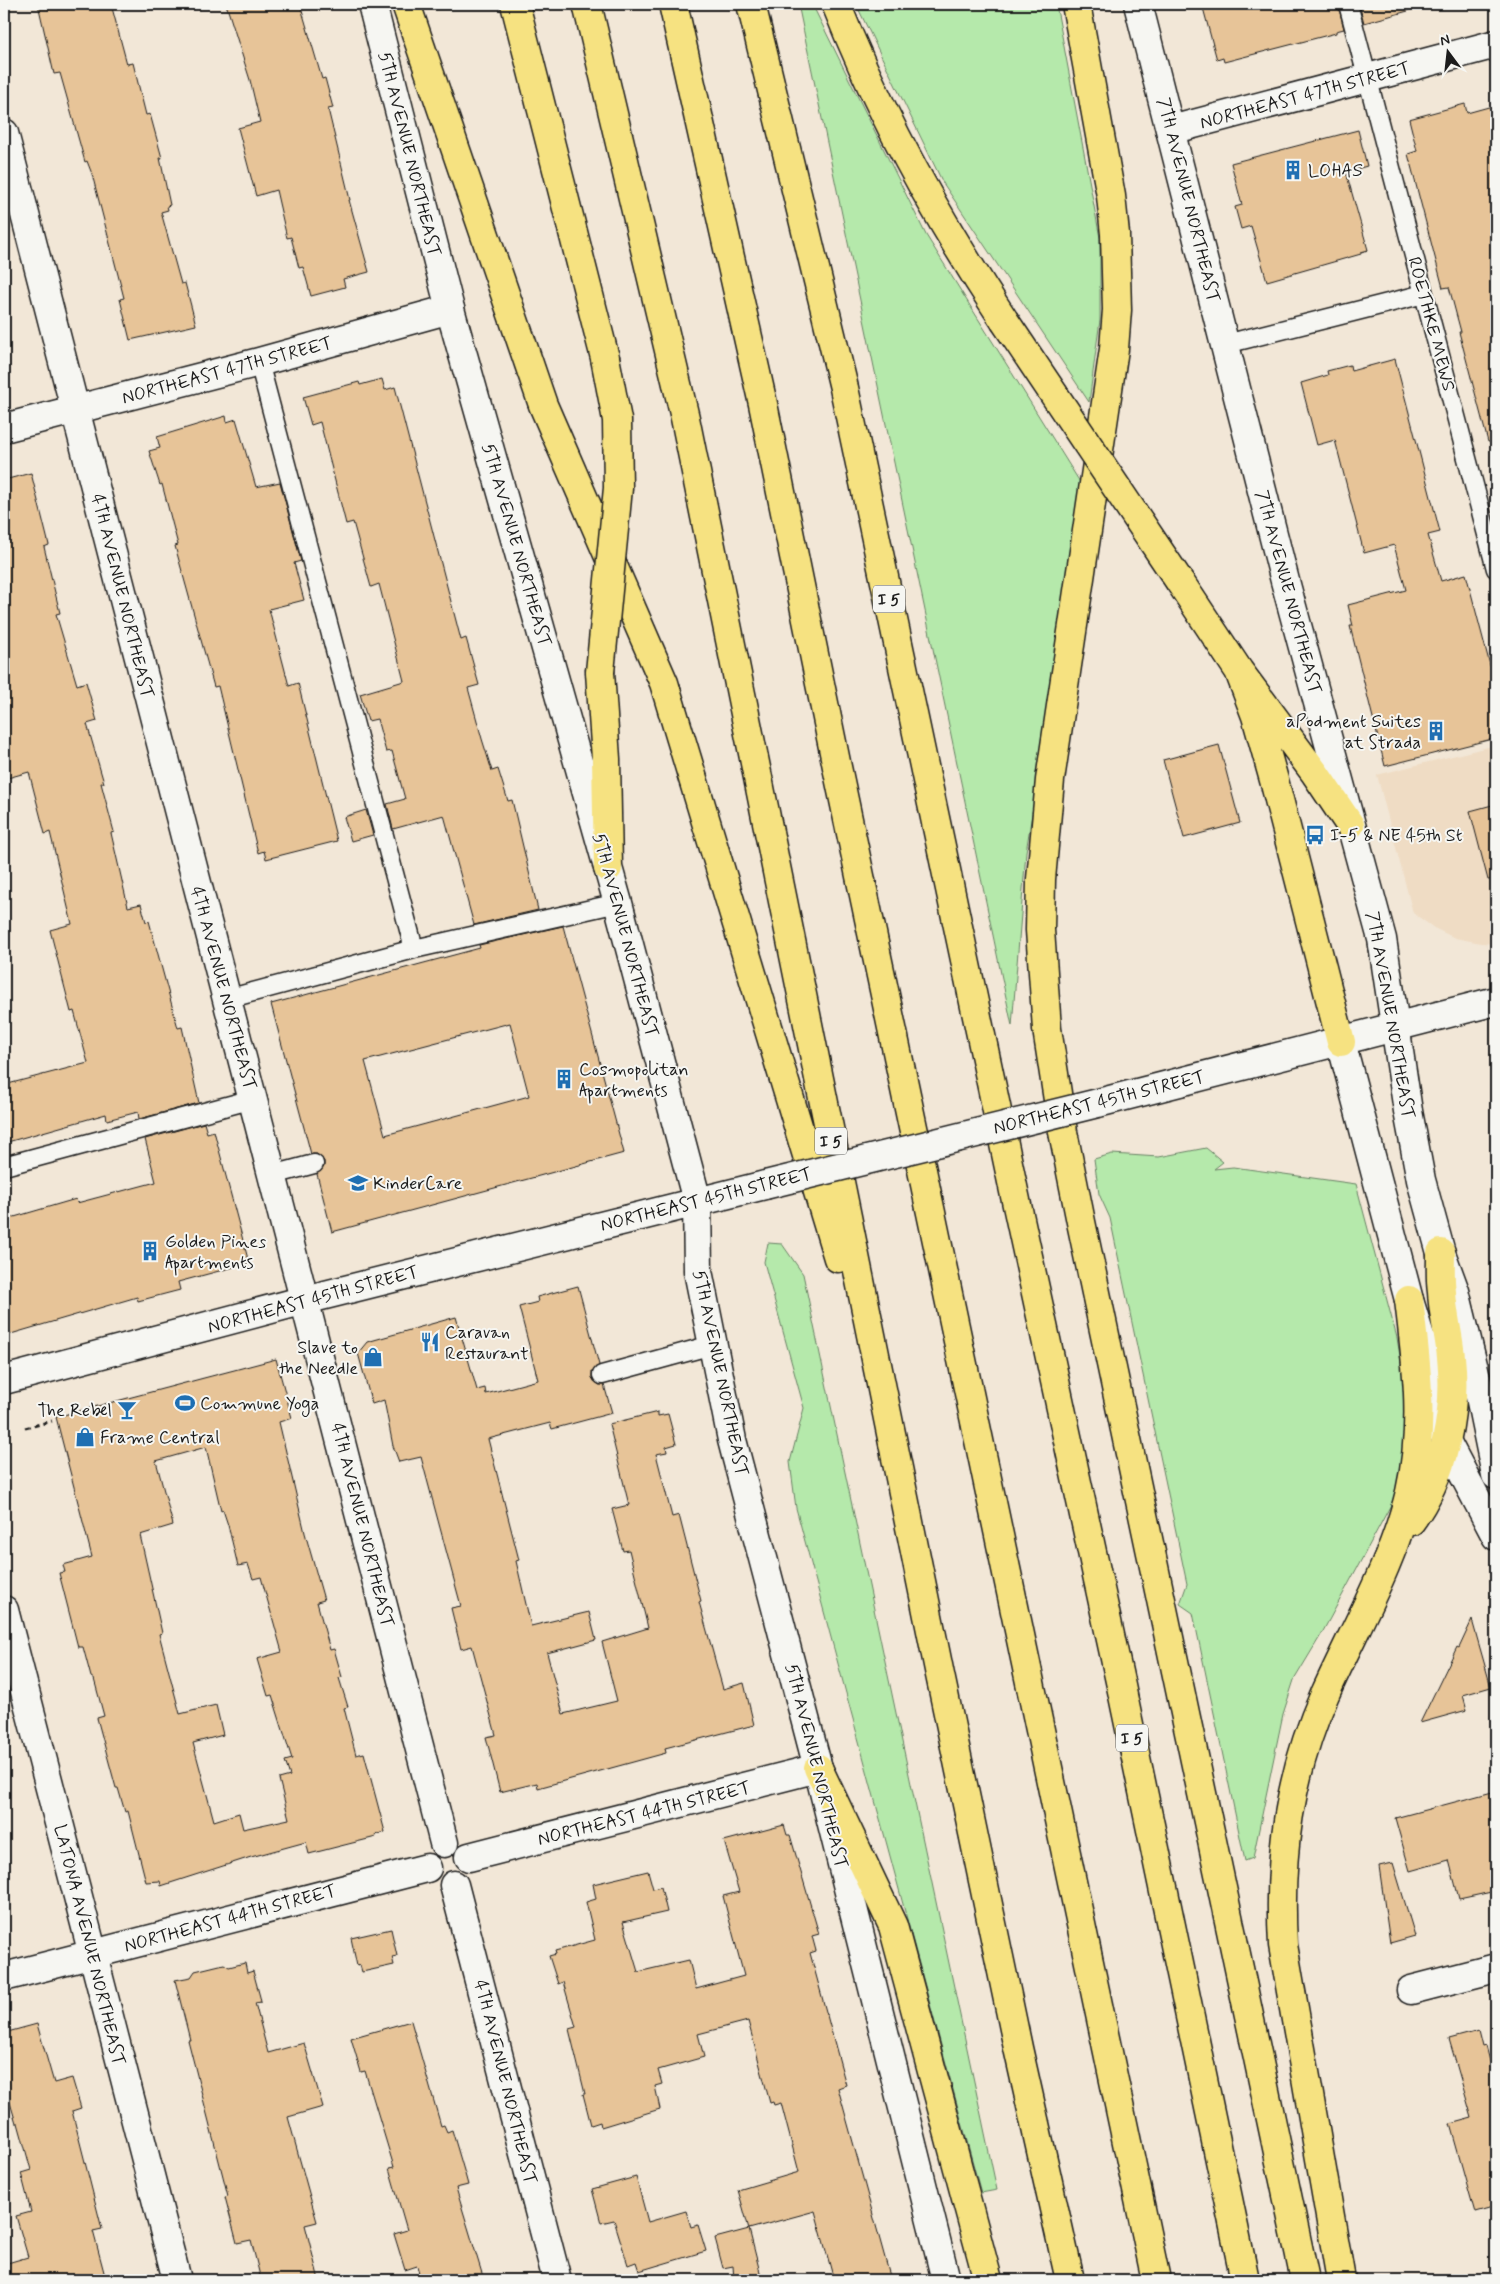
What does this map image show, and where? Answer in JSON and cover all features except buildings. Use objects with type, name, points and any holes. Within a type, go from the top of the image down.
[{"type":"highway","points":[[406,4],[543,405],[664,683],[890,1433]]},
{"type":"highway","points":[[515,4],[605,358],[617,420],[618,488],[600,672],[606,759],[608,868]]},
{"type":"highway","name":"I 5","points":[[587,4],[685,418],[890,1433],[1018,2048],[1070,2280]]},
{"type":"highway","points":[[673,4],[763,404],[839,776],[1156,2280]]},
{"type":"highway","name":"I 5","points":[[752,4],[846,398],[1121,1686],[1245,2280]]},
{"type":"highway","points":[[836,4],[879,102],[925,192],[1004,320],[1239,671],[1315,773],[1350,825]]},
{"type":"highway","points":[[1076,4],[1111,196],[1116,234],[1117,310],[1114,349],[1044,830],[1040,930],[1048,1029],[1062,1132],[1305,2280]]},
{"type":"highway","points":[[1239,671],[1256,716],[1272,770],[1341,1042]]},
{"type":"highway","points":[[1396,1543],[1425,1503],[1446,1441],[1453,1385],[1442,1292],[1441,1254]]},
{"type":"highway","points":[[1341,2280],[1283,1945],[1282,1864],[1287,1822],[1302,1753],[1325,1695],[1396,1543],[1410,1492],[1419,1428],[1419,1384],[1409,1300]]},
{"type":"highway","points":[[818,1768],[893,1926],[988,2280]]},
{"type":"main road","name":"5TH AVENUE NORTHEAST","points":[[372,4],[450,310],[618,903],[697,1201],[698,1271],[732,1440],[818,1768],[946,2280]]},
{"type":"main road","name":"7TH AVENUE NORTHEAST","points":[[1138,4],[1350,825],[1382,940],[1414,1146],[1441,1254],[1455,1291],[1476,1378],[1496,1475]]},
{"type":"main road","name":"NORTHEAST 47TH STREET","points":[[1171,130],[1496,44]]},
{"type":"main road","name":"4TH AVENUE NORTHEAST","points":[[4,133],[444,1843]]},
{"type":"main road","name":"NORTHEAST 47TH STREET","points":[[4,428],[450,310]]},
{"type":"main road","name":"NORTHEAST 45TH STREET","points":[[4,1380],[305,1300],[1341,1042],[1496,1001]]},
{"type":"main road","points":[[1341,1042],[1409,1300],[1426,1356],[1435,1408],[1446,1441],[1496,1536]]},
{"type":"main road","name":"LATONA AVENUE NORTHEAST","points":[[4,1610],[176,2280]]},
{"type":"main road","name":"NORTHEAST 44TH STREET","points":[[469,1857],[818,1768]]},
{"type":"main road","points":[[444,1843],[454,1843],[462,1846],[469,1857],[470,1866],[468,1874],[464,1879],[454,1884],[438,1884],[433,1880],[427,1868],[429,1854],[433,1848],[444,1843]]},
{"type":"main road","name":"NORTHEAST 44TH STREET","points":[[4,1977],[427,1868]]},
{"type":"main road","name":"4TH AVENUE NORTHEAST","points":[[454,1884],[557,2280]]},
{"type":"main road","points":[[1411,1990],[1496,1968]]},
{"type":"lane","name":"ROETHKE MEWS","points":[[1348,4],[1496,570]]},
{"type":"lane","points":[[1226,344],[1424,294]]},
{"type":"lane","points":[[259,362],[414,949]]},
{"type":"lane","points":[[227,999],[414,949],[618,903]]},
{"type":"lane","points":[[4,1166],[253,1099]]},
{"type":"lane","points":[[273,1175],[314,1164]]},
{"type":"lane","points":[[602,1375],[712,1345]]},
{"type":"path","points":[[26,1428],[52,1421]]},
{"type":"shaded area","points":[[1496,745],[1496,944],[1455,938],[1434,928],[1413,913],[1377,775]]},
{"type":"green space","points":[[798,4],[812,4],[926,235],[1083,487],[1026,852],[1012,1026]]},
{"type":"green space","points":[[856,4],[1056,4],[1100,238],[1100,320],[1089,402],[943,183]]},
{"type":"green space","points":[[1206,1148],[1223,1162],[1214,1169],[1233,1167],[1356,1184],[1397,1338],[1407,1413],[1402,1459],[1394,1499],[1321,1635],[1294,1680],[1283,1714],[1253,1858],[1245,1861],[1193,1613],[1180,1604],[1187,1584],[1110,1218],[1099,1194],[1094,1159],[1112,1154],[1159,1157]]},
{"type":"green space","points":[[768,1243],[782,1244],[803,1274],[997,2190],[981,2193],[796,1508],[790,1462],[804,1408],[764,1262]]},
{"type":"place","name":"LOHAS","points":[[1293,170]]},
{"type":"place","name":"aPodment Suites at Strada","points":[[1436,731]]},
{"type":"place","name":"I-5 & NE 45th St","points":[[1315,835]]},
{"type":"place","name":"Cosmopolitan Apartments","points":[[564,1079]]},
{"type":"place","name":"KinderCare","points":[[358,1183]]},
{"type":"place","name":"Golden Pines Apartments","points":[[150,1251]]},
{"type":"place","name":"Caravan Restaurant","points":[[430,1342]]},
{"type":"place","name":"Slave to the Needle","points":[[373,1357]]},
{"type":"place","name":"Commune Yoga","points":[[185,1403]]},
{"type":"place","name":"The Rebel","points":[[127,1410]]},
{"type":"place","name":"Frame Central","points":[[85,1437]]}]
